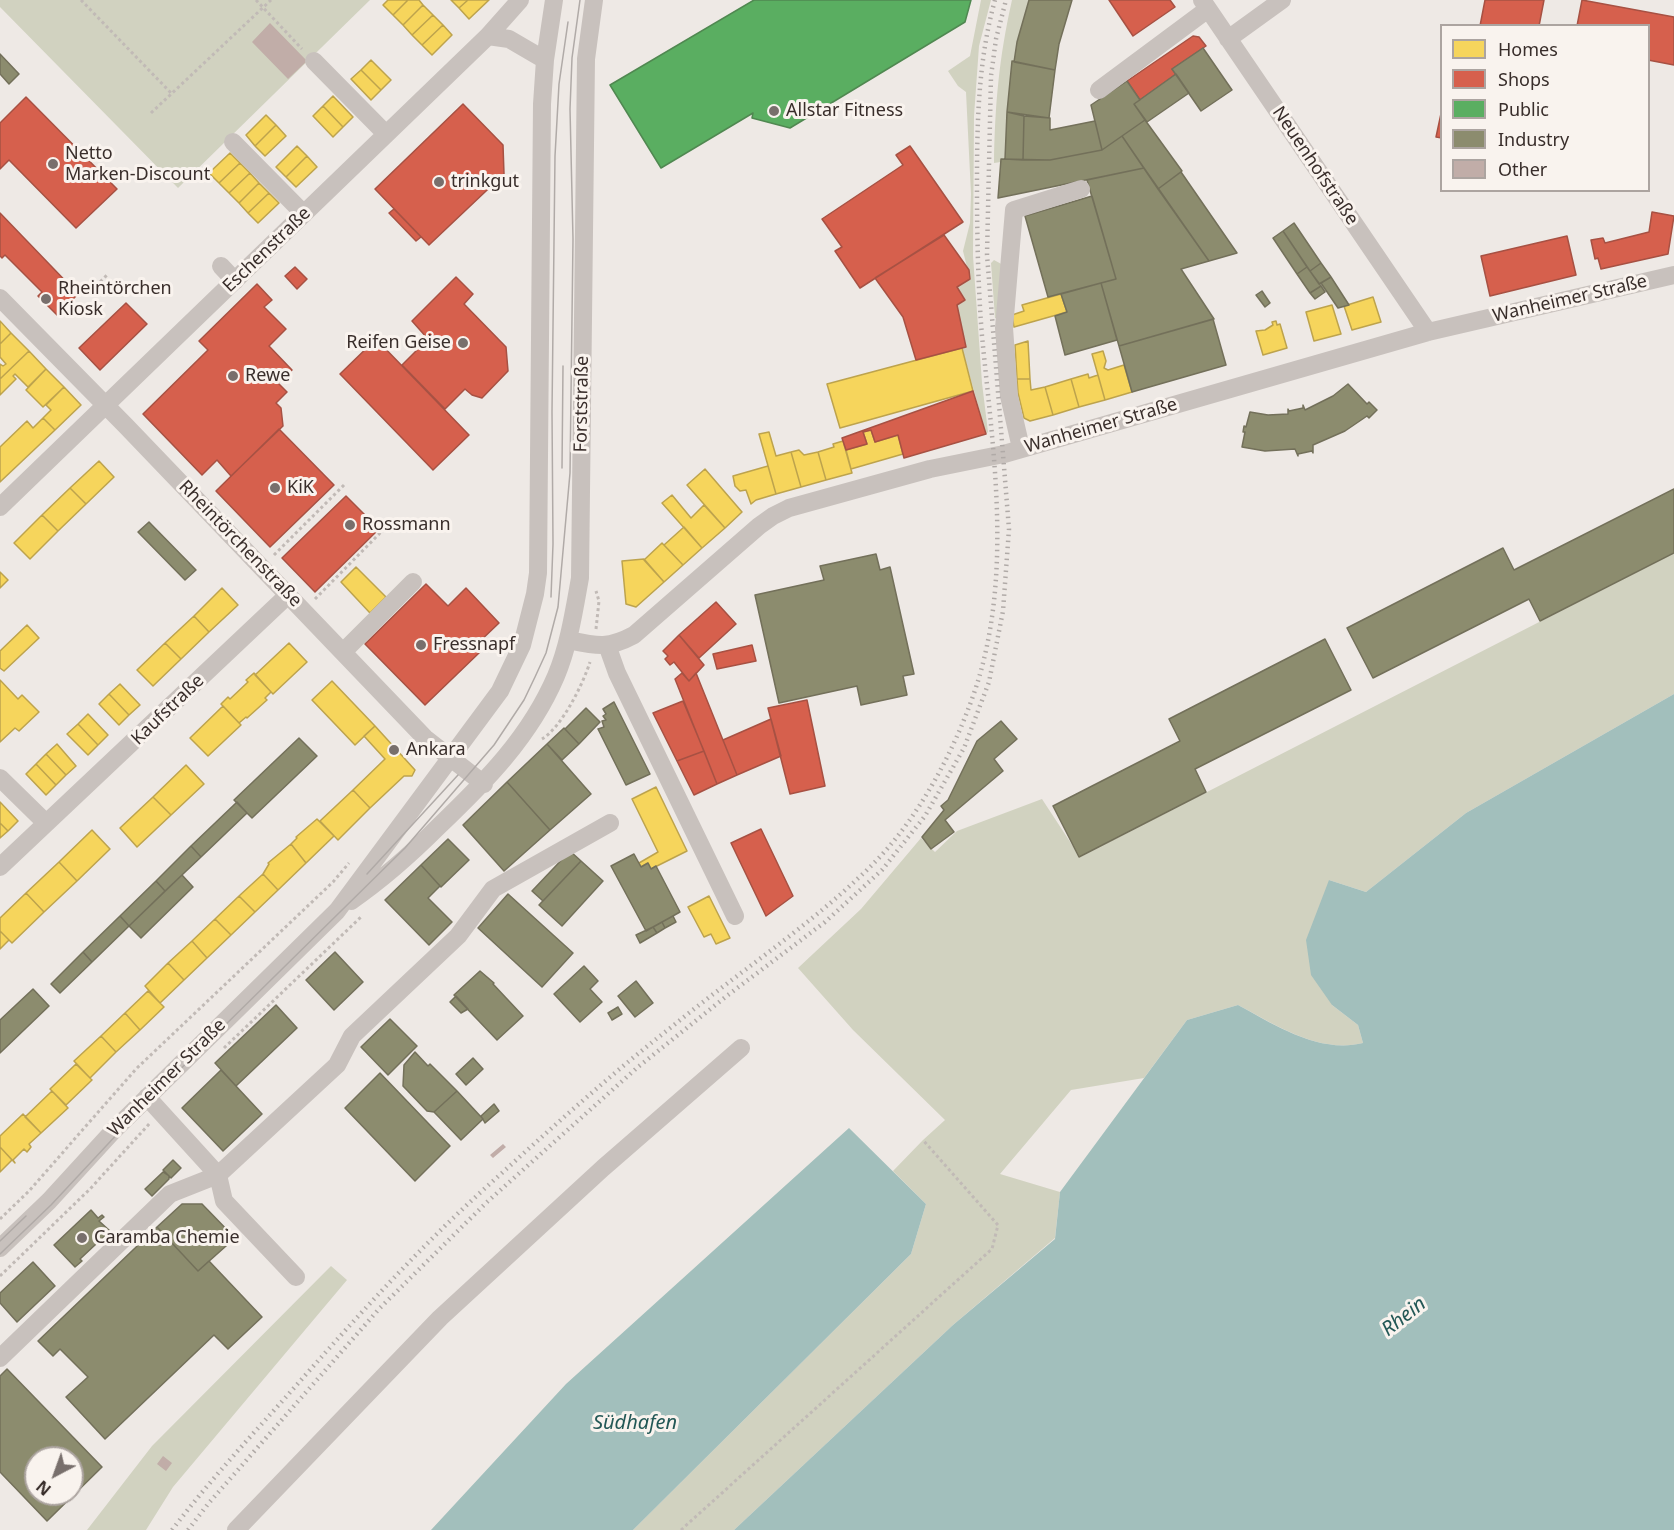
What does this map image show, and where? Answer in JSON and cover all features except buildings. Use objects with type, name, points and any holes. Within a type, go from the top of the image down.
[{"type":"street","points":[[488,36],[520,0]]},
{"type":"street","points":[[451,758],[500,691],[522,645],[538,573],[542,104],[545,60],[554,0]]},
{"type":"street","name":"Forststraße","points":[[484,784],[533,722],[556,676],[568,640],[580,578],[586,59],[594,0]]},
{"type":"street","points":[[1228,39],[1282,0]]},
{"type":"street","points":[[1099,90],[1205,5]]},
{"type":"street","name":"Neuenhofstraße","points":[[1205,5],[1428,332]]},
{"type":"street","points":[[488,36],[509,39],[545,60]]},
{"type":"street","name":"Eschenstraße","points":[[0,507],[488,36]]},
{"type":"street","points":[[314,61],[386,134]]},
{"type":"street","points":[[233,142],[304,214]]},
{"type":"street","points":[[1022,448],[1009,396],[1004,328],[1014,210],[1081,189]]},
{"type":"street","points":[[221,266],[235,281]]},
{"type":"street","name":"Wanheimer Straße","points":[[601,645],[618,643],[634,635],[773,516],[789,508],[930,469],[971,462],[1022,448],[1428,332],[1674,275]]},
{"type":"street","name":"Rheintörchenstraße","points":[[0,298],[344,652],[424,738],[484,784]]},
{"type":"street","points":[[344,652],[413,582]]},
{"type":"street","name":"Kaufstraße","points":[[0,867],[288,595]]},
{"type":"street","points":[[568,640],[601,645],[617,673],[735,916]]},
{"type":"street","name":"Wanheimer Straße","points":[[337,911],[451,758]]},
{"type":"street","points":[[0,778],[46,823]]},
{"type":"street","name":"Wanheimer Straße","points":[[0,1248],[50,1200],[147,1097],[337,911],[399,865],[484,784]]},
{"type":"street","points":[[0,1358],[170,1194],[218,1175],[337,1065],[352,1036],[458,936],[492,889],[610,823]]},
{"type":"street","points":[[236,1530],[440,1318],[603,1168],[741,1048]]},
{"type":"street","points":[[147,1097],[218,1175],[224,1201],[297,1278]]},
{"type":"path","points":[[81,0],[172,94]]},
{"type":"path","points":[[256,0],[314,61]]},
{"type":"path","points":[[151,113],[271,0]]},
{"type":"path","points":[[96,286],[108,274]]},
{"type":"path","points":[[262,567],[346,483]]},
{"type":"path","points":[[303,610],[387,526]]},
{"type":"path","points":[[535,743],[548,735],[565,712],[601,645],[596,588]]},
{"type":"path","points":[[0,1218],[29,1191],[136,1070],[325,890],[352,860]]},
{"type":"path","points":[[218,1054],[367,911]]},
{"type":"path","points":[[0,1276],[90,1189],[160,1112]]},
{"type":"path","points":[[681,1530],[992,1249],[998,1225],[923,1140]]},
{"type":"green space","points":[[0,0],[370,0],[178,188],[0,7]]},
{"type":"green space","points":[[981,0],[991,0],[979,46],[974,116],[973,256],[982,383],[988,432],[986,434],[962,348],[966,346],[957,305],[965,299],[957,287],[970,279],[963,251],[970,223],[971,194],[966,92],[958,86],[948,71],[970,56]]},
{"type":"green space","points":[[1012,0],[1029,0],[1014,62],[1012,62],[1005,159],[994,163],[998,81]]},
{"type":"green space","points":[[994,260],[1005,266],[1002,319],[995,318],[991,263]]},
{"type":"green space","points":[[1674,553],[1674,694],[1466,813],[1366,892],[1329,880],[1332,1005],[1358,1025],[1363,1043],[1330,1045],[1314,1041],[1283,1029],[1238,1005],[1187,1020],[1144,1078],[1071,1090],[1000,1174],[1060,1192],[1055,1238],[953,1325],[734,1530],[633,1530],[911,1254],[926,1204],[893,1171],[945,1120],[853,1030],[798,968],[861,909],[921,838],[935,852],[957,831],[1042,799],[1080,857]]},
{"type":"green space","points":[[331,1266],[347,1280],[173,1487],[146,1530],[87,1530],[152,1446]]},
{"type":"water","name":"Rhein","points":[[1674,694],[1674,1530],[734,1530],[953,1325],[1055,1239],[1060,1192],[1187,1020],[1238,1005],[1282,1029],[1314,1041],[1330,1045],[1363,1043],[1358,1025],[1332,1005],[1311,975],[1306,940],[1329,880],[1366,892],[1466,813]]},
{"type":"water","name":"Südhafen","points":[[849,1128],[926,1204],[911,1254],[633,1530],[431,1530],[566,1384]]},
{"type":"tram line","points":[[0,1254],[51,1205],[149,1100],[405,848],[494,745],[524,700],[535,677],[546,653],[558,607],[570,473],[573,239],[570,109],[572,58],[580,0]]},
{"type":"tram line","points":[[551,597],[555,156],[559,84],[568,22]]},
{"type":"tram line","points":[[562,468],[563,366]]},
{"type":"tram line","points":[[367,874],[458,775]]},
{"type":"tram line","points":[[0,1241],[26,1216]]},
{"type":"railway","points":[[172,1530],[216,1475],[385,1287],[433,1238],[576,1106],[699,1005],[848,888],[889,847],[921,804],[935,780],[960,730],[978,681],[995,596],[997,509],[981,317],[977,186],[978,116],[982,69],[995,0]]},
{"type":"railway","points":[[188,1530],[208,1504],[379,1309],[486,1203],[638,1067],[825,922],[882,870],[925,816],[964,748],[989,682],[1003,611],[1009,529],[987,255],[991,76],[996,39],[1006,0]]},
{"type":"place","name":"Allstar Fitness","points":[[774,111]]},
{"type":"place","name":"Netto Marken-Discount","points":[[53,164]]},
{"type":"place","name":"trinkgut","points":[[439,182]]},
{"type":"place","name":"Rheintörchen Kiosk","points":[[46,299]]},
{"type":"place","name":"Reifen Geise","points":[[463,343]]},
{"type":"place","name":"Rewe","points":[[233,376]]},
{"type":"place","name":"KiK","points":[[275,488]]},
{"type":"place","name":"Rossmann","points":[[350,525]]},
{"type":"place","name":"Fressnapf","points":[[421,645]]},
{"type":"place","name":"Ankara","points":[[394,750]]},
{"type":"place","name":"Caramba Chemie","points":[[82,1238]]}]
